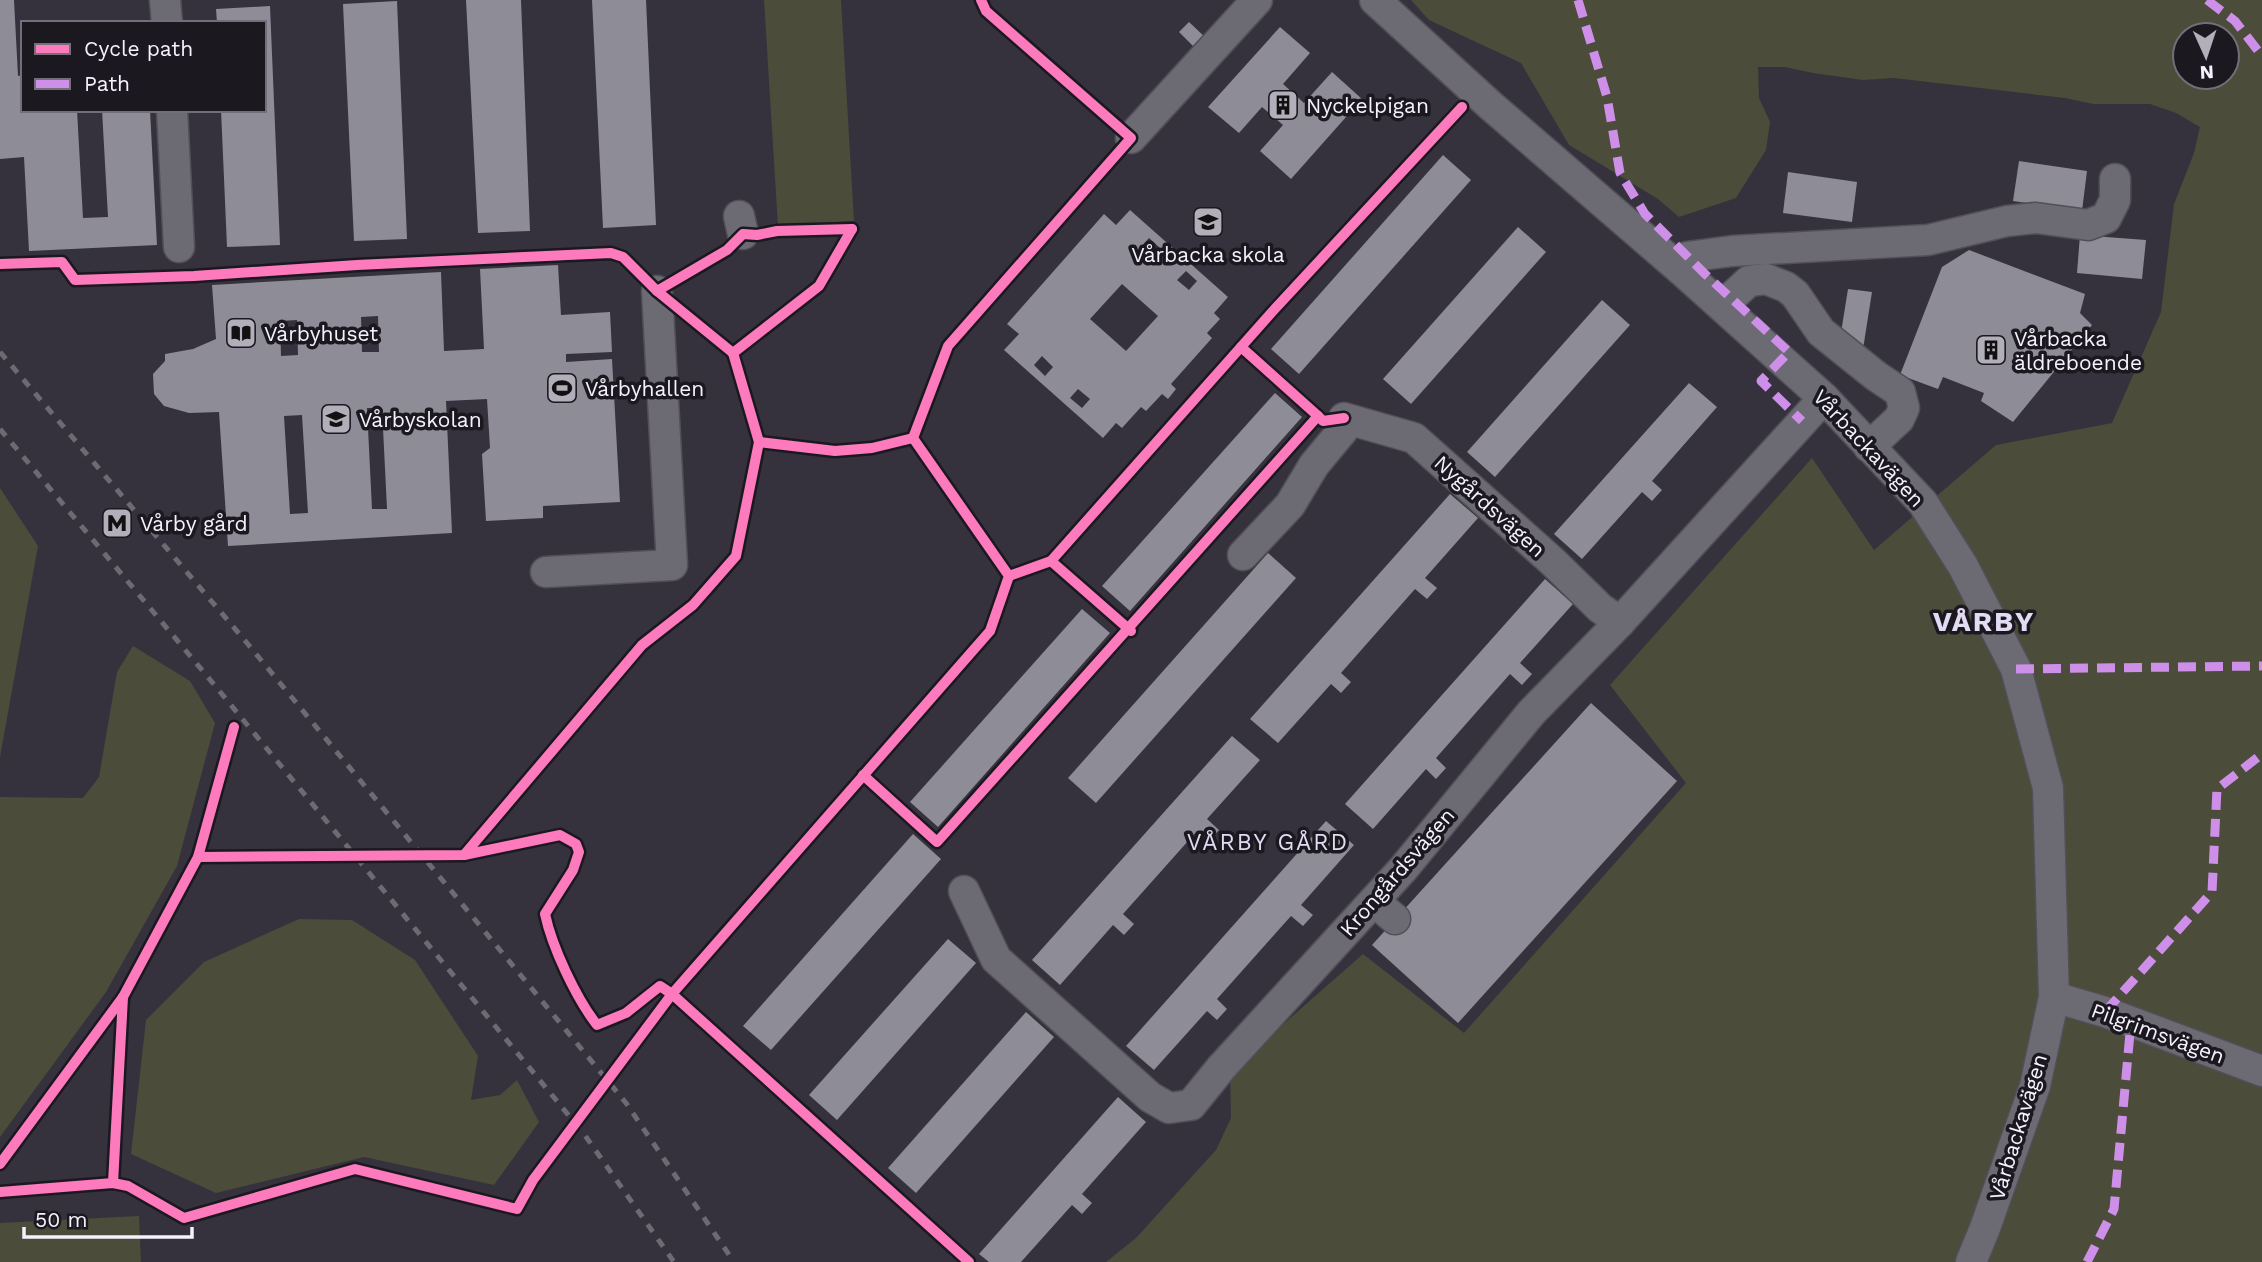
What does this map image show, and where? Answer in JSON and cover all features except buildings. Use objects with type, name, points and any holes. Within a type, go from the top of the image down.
[{"type":"street","points":[[165,0],[167,21]]},
{"type":"street","points":[[1131,138],[1257,0]]},
{"type":"street","name":"Vårbackavägen","points":[[1375,0],[1824,398],[1923,503],[1963,566],[2016,669],[2048,788],[2054,998],[2035,1086],[1971,1262]]},
{"type":"street","points":[[172,112],[179,247]]},
{"type":"street","points":[[1680,269],[1687,257],[1732,251],[1928,240],[2017,220],[2036,218],[2088,225],[2106,218],[2115,200],[2115,179]]},
{"type":"street","points":[[1722,306],[1749,281],[1766,279],[1786,287],[1821,332],[1900,392],[1904,408],[1899,419],[1870,447]]},
{"type":"street","points":[[546,572],[672,565],[657,291]]},
{"type":"street","name":"Krongårdsvägen","points":[[964,891],[996,959],[1150,1097],[1169,1108],[1191,1105],[1221,1068],[1384,910],[1403,869],[1531,713],[1620,622],[1824,398]]},
{"type":"street","name":"Nygårdsvägen","points":[[1243,555],[1290,505],[1314,465],[1343,430],[1344,418],[1414,438],[1553,562],[1600,608],[1620,622]]},
{"type":"street","name":"Pilgrimsvägen","points":[[2054,998],[2105,1012],[2262,1070]]},
{"type":"green space","points":[[764,0],[841,0],[854,221],[778,226]]},
{"type":"green space","points":[[1411,0],[2262,0],[2262,1262],[1106,1262],[1136,1238],[1216,1150],[1231,1118],[1230,1071],[1363,954],[1464,1033],[1686,783],[1610,685],[1812,458],[1874,550],[1996,445],[2112,423],[2161,312],[2174,204],[2194,153],[2200,127],[2176,113],[2150,104],[2093,104],[2065,98],[1894,78],[1863,80],[1785,67],[1758,67],[1759,98],[1770,122],[1766,150],[1736,198],[1679,217],[1658,199],[1569,145],[1521,63],[1429,20]]},
{"type":"green space","points":[[0,488],[38,546],[0,757]]},
{"type":"green space","points":[[133,646],[190,681],[215,723],[177,866],[106,992],[0,1137],[0,797],[83,798],[99,777],[117,672]]},
{"type":"green space","points":[[299,919],[352,920],[415,960],[478,1056],[471,1100],[500,1095],[517,1080],[539,1122],[494,1185],[364,1157],[216,1193],[131,1154],[146,1020],[204,962]]},
{"type":"green space","points":[[139,1216],[141,1262],[0,1262],[0,1223]]},
{"type":"railway","points":[[0,352],[247,643],[626,1103],[734,1262]]},
{"type":"railway","points":[[0,429],[584,1134],[674,1262]]},
{"type":"marked path","points":[[1578,0],[1607,97],[1620,173],[1645,214],[1789,352],[1761,381],[1802,421]]},
{"type":"marked path","points":[[2207,0],[2235,21],[2262,56]]},
{"type":"marked path","points":[[2016,669],[2262,666]]},
{"type":"marked path","points":[[2105,1012],[2212,892],[2217,789],[2262,754]]},
{"type":"marked path","points":[[2087,1262],[2114,1209],[2131,1022]]},
{"type":"cycle path","points":[[0,1192],[113,1183],[128,1186],[184,1218],[355,1169],[517,1209],[533,1180],[672,994],[990,631],[1009,576],[913,438],[948,346],[1131,138],[986,11],[981,0]]},
{"type":"cycle path","points":[[1009,576],[1051,561],[1272,312],[1462,107]]},
{"type":"cycle path","points":[[657,291],[727,250],[743,234],[852,229]]},
{"type":"cycle path","points":[[464,855],[642,645],[693,605],[736,556],[759,442],[733,353],[819,286],[852,229]]},
{"type":"cycle path","points":[[0,264],[62,262],[75,280],[611,253],[623,257],[657,291],[733,353]]},
{"type":"cycle path","points":[[1241,347],[1318,416]]},
{"type":"cycle path","points":[[863,775],[937,842],[1318,416],[1323,421],[1344,418]]},
{"type":"cycle path","points":[[759,442],[835,451],[872,448],[913,438]]},
{"type":"cycle path","points":[[1051,561],[1131,631]]},
{"type":"cycle path","points":[[0,1164],[123,997],[198,857],[234,727]]},
{"type":"cycle path","points":[[198,857],[464,855],[560,835],[576,844],[579,852],[573,870],[545,914],[566,972],[597,1025],[626,1013],[660,986],[969,1262]]},
{"type":"cycle path","points":[[113,1183],[123,997]]},
{"type":"place","name":"Nyckelpigan","points":[[1283,105]]},
{"type":"place","name":"Vårbacka skola","points":[[1208,222]]},
{"type":"place","name":"Vårbyhuset","points":[[241,333]]},
{"type":"place","name":"Vårbacka äldreboende","points":[[1991,350]]},
{"type":"place","name":"Vårbyhallen","points":[[562,388]]},
{"type":"place","name":"Vårbyskolan","points":[[336,419]]},
{"type":"place","name":"Vårby gård","points":[[117,523]]},
{"type":"district","name":"VÅRBY","points":[[1984,621]]},
{"type":"district","name":"VÅRBY GÅRD","points":[[1268,842]]}]
